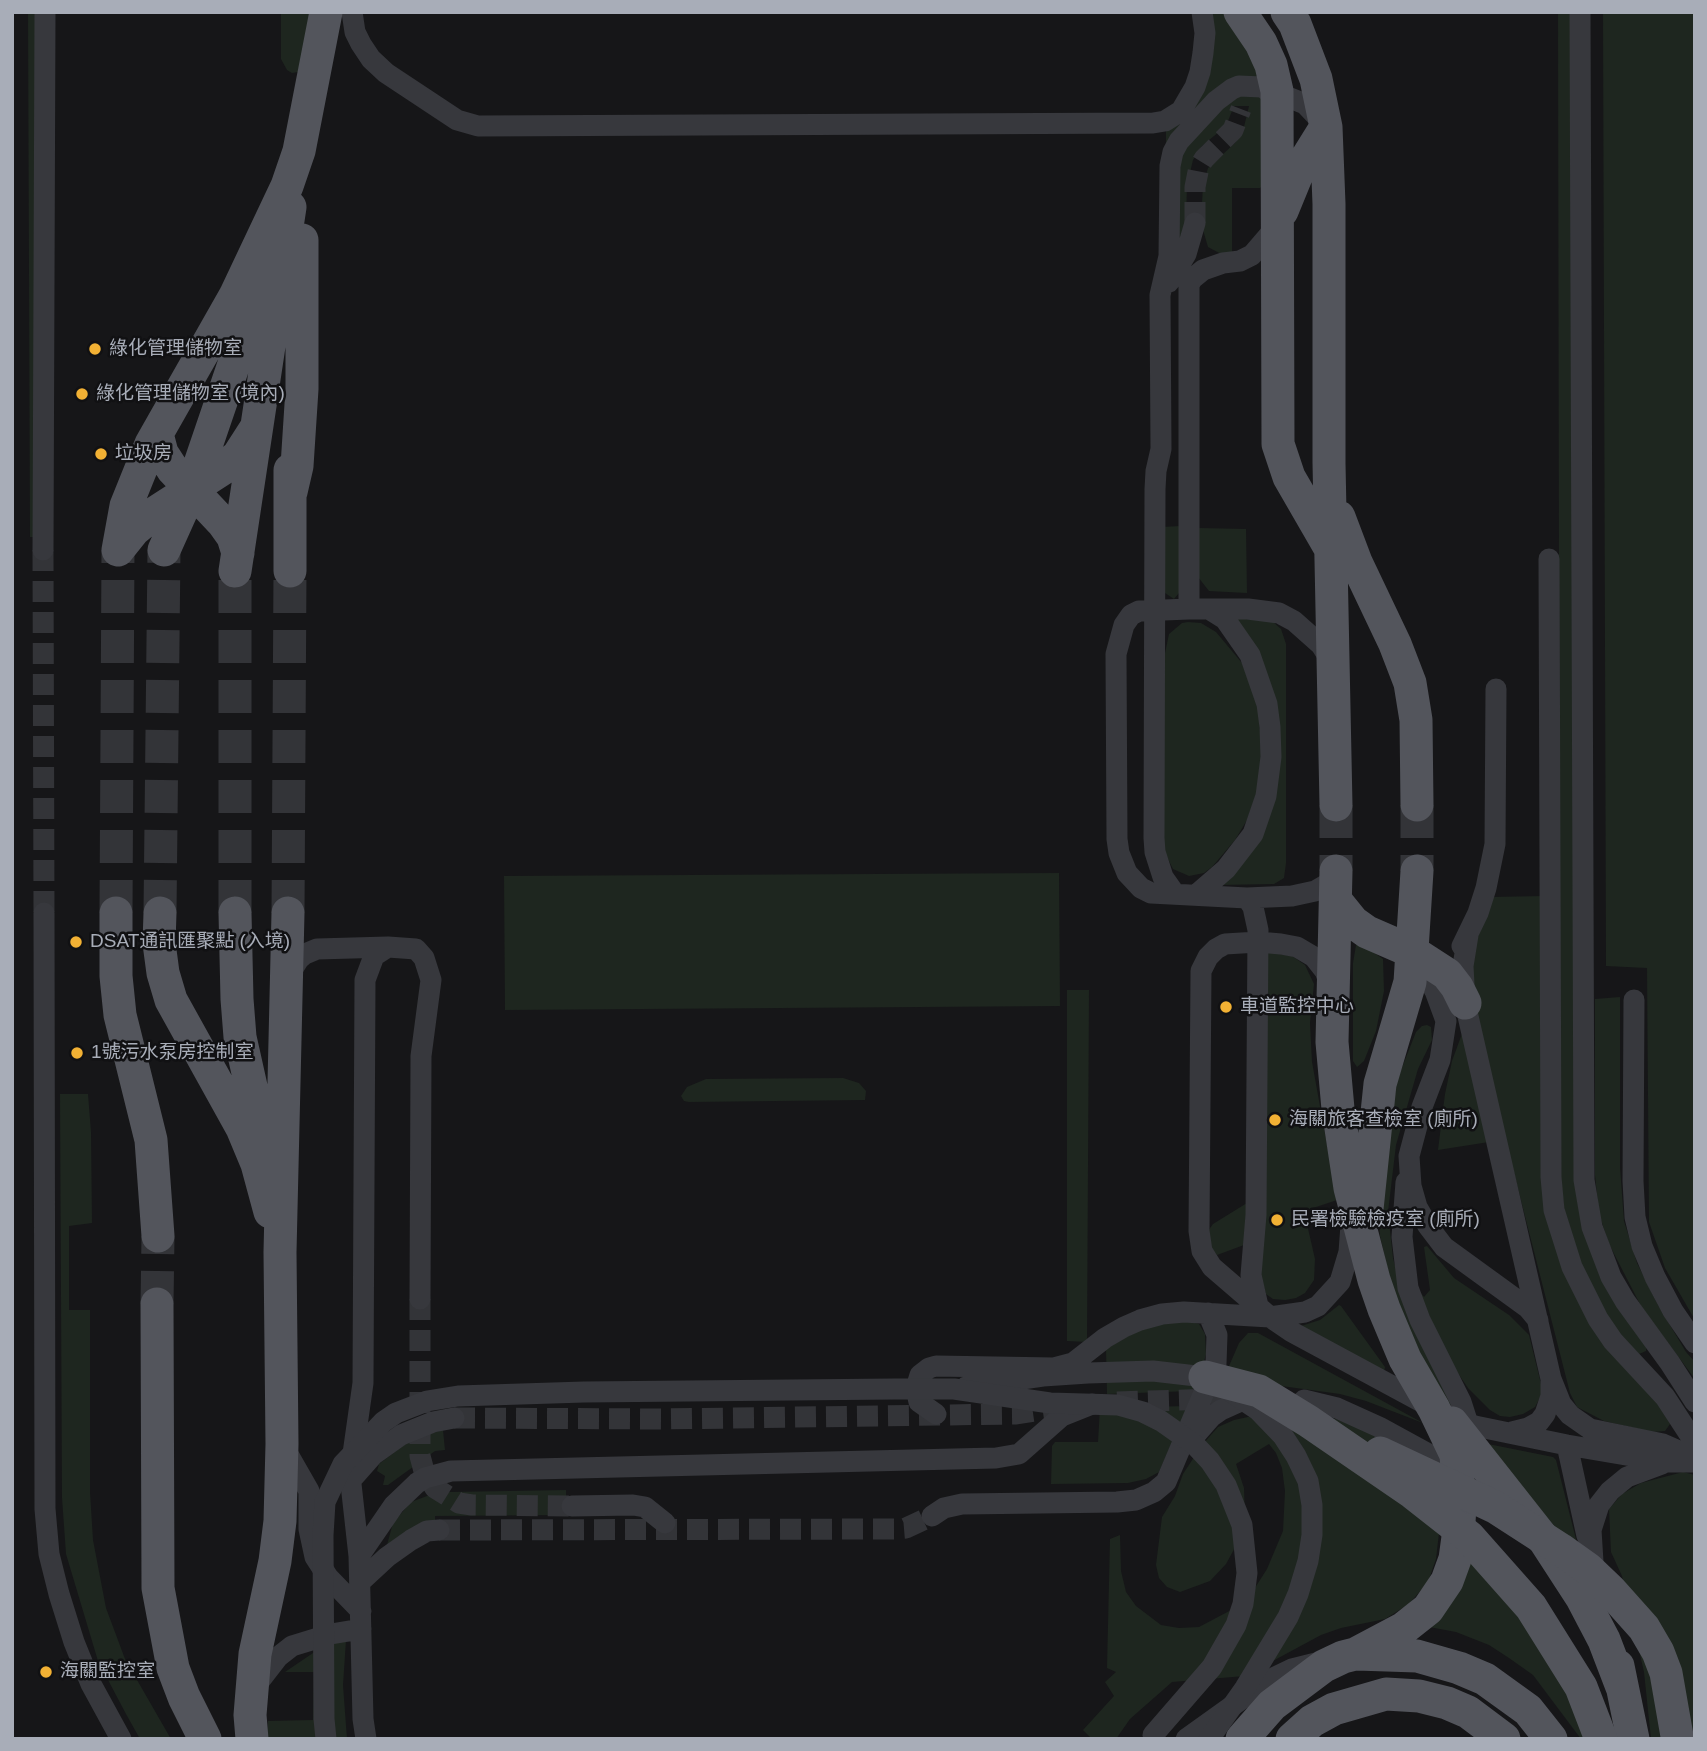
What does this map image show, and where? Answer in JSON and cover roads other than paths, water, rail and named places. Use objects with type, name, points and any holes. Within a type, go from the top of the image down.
[{"type":"main road","points":[[157,435],[162,453],[233,537],[237,562],[289,211],[326,12]]},
{"type":"main road","points":[[318,57],[332,12]]},
{"type":"main road","points":[[1240,12],[1261,43],[1271,65],[1278,444],[1289,477],[1331,550]]},
{"type":"main road","points":[[1287,12],[1316,79],[1326,127],[1336,805]]},
{"type":"main road","points":[[1276,227],[1298,172],[1326,127]]},
{"type":"main road","points":[[257,426],[238,456],[156,512],[134,530],[118,550],[126,506],[157,435],[235,296],[274,217],[301,144]]},
{"type":"main road","points":[[291,492],[297,466],[302,389],[301,144]]},
{"type":"main road","points":[[164,550],[191,490],[289,211]]},
{"type":"main road","points":[[277,293],[291,492],[290,571]]},
{"type":"main road","points":[[1329,463],[1343,534],[1395,644],[1410,683],[1416,720],[1417,805]]},
{"type":"main road","points":[[1350,1188],[1363,1127],[1380,1084],[1410,982],[1417,870]]},
{"type":"main road","points":[[1336,886],[1353,922],[1367,932],[1413,952],[1449,989]]},
{"type":"main road","points":[[1336,886],[1332,990],[1335,1084],[1350,1188],[1384,1309],[1398,1343],[1450,1426],[1509,1493],[1545,1541],[1582,1598],[1604,1640],[1622,1687]]},
{"type":"main road","points":[[116,913],[116,976],[120,1015],[151,1140],[158,1236]]},
{"type":"main road","points":[[160,913],[159,943],[163,973],[171,1000],[242,1128],[267,1198],[279,1252]]},
{"type":"main road","points":[[235,913],[240,1037],[269,1167],[279,1252]]},
{"type":"main road","points":[[252,1739],[250,1692],[258,1635],[270,1588],[279,1532],[282,1444],[279,1252],[288,913]]},
{"type":"main road","points":[[1370,1260],[1367,1210],[1380,1084]]},
{"type":"main road","points":[[157,1304],[159,1588],[173,1668],[205,1739]]},
{"type":"main road","points":[[1205,1377],[1259,1391],[1306,1410],[1495,1507],[1588,1569],[1637,1620],[1658,1652],[1666,1673],[1678,1739]]},
{"type":"main road","points":[[1306,1410],[1469,1537],[1499,1570],[1531,1607],[1562,1654],[1581,1687],[1601,1739]]},
{"type":"main road","points":[[1242,1739],[1289,1690],[1324,1665],[1349,1656],[1404,1628],[1428,1609],[1447,1581],[1457,1547],[1460,1507],[1450,1426]]},
{"type":"main road","points":[[1593,1562],[1609,1621],[1633,1739]]},
{"type":"main road","points":[[1349,1656],[1417,1656],[1459,1668],[1485,1679],[1528,1710],[1551,1739]]},
{"type":"main road","points":[[1292,1739],[1312,1721],[1335,1709],[1386,1694],[1419,1696],[1447,1703],[1468,1712],[1504,1739]]},
{"type":"street","points":[[43,550],[45,12]]},
{"type":"street","points":[[352,12],[355,32],[361,44],[371,60],[386,73],[457,120],[478,126],[503,126],[1153,123],[1165,121],[1181,111],[1195,87],[1200,72],[1205,33],[1202,12]]},
{"type":"street","points":[[1580,12],[1584,1180],[1592,1227],[1611,1277],[1695,1402]]},
{"type":"street","points":[[1186,895],[1163,877],[1154,845],[1155,504],[1156,471],[1161,449],[1160,295],[1169,256],[1169,176],[1172,152],[1179,141],[1225,94],[1239,86],[1305,104],[1326,127]]},
{"type":"street","points":[[1160,295],[1185,254],[1195,223],[1197,238],[1205,254],[1223,263]]},
{"type":"street","points":[[1199,609],[1189,498],[1189,285],[1196,274],[1252,255],[1276,227]]},
{"type":"street","points":[[1155,504],[1168,508],[1189,498]]},
{"type":"street","points":[[1549,559],[1551,1177],[1555,1210],[1572,1267],[1598,1319],[1613,1341],[1665,1397],[1695,1443]]},
{"type":"street","points":[[1186,895],[1226,869],[1253,834],[1266,796],[1271,758],[1267,704],[1250,655],[1225,619],[1199,609]]},
{"type":"street","points":[[1335,669],[1321,645],[1294,621],[1279,613],[1265,610],[1139,611],[1131,615],[1124,625],[1118,638],[1116,654],[1117,839],[1122,863],[1132,879],[1141,888],[1152,893],[1247,898],[1279,898],[1304,894],[1327,884],[1336,886]]},
{"type":"street","points":[[1415,1446],[1450,1426],[1461,1402],[1420,1320],[1408,1288],[1402,1237],[1409,1156],[1444,1042],[1449,989],[1486,888],[1495,844],[1496,689]]},
{"type":"street","points":[[1247,898],[1256,916],[1258,942],[1256,1215],[1251,1275],[1264,1311]]},
{"type":"street","points":[[44,913],[45,1509],[50,1554],[74,1642],[91,1684],[121,1739]]},
{"type":"street","points":[[1395,1037],[1449,989],[1463,966],[1468,935]]},
{"type":"street","points":[[1332,990],[1325,971],[1308,953],[1297,947],[1258,942],[1225,944],[1208,957],[1201,971],[1199,1231],[1202,1251],[1212,1267],[1292,1332],[1450,1426],[1511,1433],[1667,1462],[1695,1460]]},
{"type":"street","points":[[366,1739],[363,1719],[359,1556],[350,1481],[363,1383],[364,987],[369,964],[374,956],[388,947]]},
{"type":"street","points":[[286,980],[299,959],[317,949],[416,949],[424,958],[431,980],[421,1056],[420,1299]]},
{"type":"street","points":[[1449,989],[1538,1320],[1551,1379],[1561,1404],[1570,1415],[1590,1429],[1663,1444],[1695,1460]]},
{"type":"street","points":[[1634,1000],[1635,1217],[1642,1245],[1655,1277],[1673,1311],[1695,1343]]},
{"type":"street","points":[[1409,1156],[1411,1186],[1417,1206],[1444,1247],[1528,1308],[1538,1320]]},
{"type":"street","points":[[936,1414],[919,1402],[916,1388],[920,1375],[928,1368],[1054,1368],[1073,1363],[1105,1338],[1140,1320],[1172,1312],[1264,1311],[1294,1314],[1318,1306],[1340,1282],[1349,1252],[1350,1188]]},
{"type":"street","points":[[932,1516],[944,1508],[962,1504],[1117,1502],[1136,1500],[1154,1492],[1166,1482],[1216,1364],[1217,1335],[1208,1313]]},
{"type":"street","points":[[326,1739],[323,1535],[325,1502],[343,1464],[383,1422],[396,1413],[428,1401],[458,1396],[584,1392],[954,1389],[1043,1376],[1153,1371],[1205,1377],[1247,1402],[1283,1436],[1296,1456],[1308,1481],[1312,1505],[1310,1548],[1298,1594],[1272,1646],[1209,1739]]},
{"type":"street","points":[[1511,1433],[1539,1422],[1545,1414],[1551,1396],[1551,1379]]},
{"type":"street","points":[[954,1389],[1050,1403],[1118,1405],[1143,1412],[1195,1445],[1226,1485],[1242,1525],[1247,1573],[1243,1604],[1236,1625],[1212,1667],[1152,1737]]},
{"type":"street","points":[[1175,1459],[1211,1417],[1230,1405],[1258,1398]]},
{"type":"street","points":[[359,1556],[394,1505],[417,1483],[451,1471],[996,1458],[1019,1454],[1069,1411],[1096,1403]]},
{"type":"street","points":[[1306,1410],[1337,1408],[1415,1446],[1441,1479],[1454,1520],[1457,1547]]},
{"type":"street","points":[[350,1481],[373,1455],[401,1435],[433,1422],[454,1418]]},
{"type":"street","points":[[282,1444],[309,1492],[309,1529],[315,1557],[361,1620]]},
{"type":"street","points":[[1567,1445],[1593,1562]]},
{"type":"street","points":[[1593,1562],[1591,1531],[1599,1505],[1610,1491],[1628,1477],[1667,1462]]},
{"type":"street","points":[[572,1506],[645,1507],[665,1523]]},
{"type":"street","points":[[360,1582],[411,1539],[426,1531],[439,1531]]},
{"type":"street","points":[[250,1692],[278,1657],[292,1646],[361,1620]]},
{"type":"street","points":[[1186,1739],[1267,1681],[1292,1669],[1349,1656]]},
{"type":"tunnel","points":[[1195,223],[1195,187],[1199,167],[1233,130],[1241,109]]},
{"type":"tunnel","points":[[43,550],[44,913]]},
{"type":"tunnel","points":[[116,913],[118,550]]},
{"type":"tunnel","points":[[160,913],[164,550]]},
{"type":"tunnel","points":[[235,571],[235,913]]},
{"type":"tunnel","points":[[288,913],[290,571]]},
{"type":"tunnel","points":[[1336,805],[1336,871]]},
{"type":"tunnel","points":[[1417,805],[1417,871]]},
{"type":"tunnel","points":[[157,1304],[158,1236]]},
{"type":"tunnel","points":[[420,1299],[420,1456],[424,1471],[435,1488],[459,1503],[472,1505],[572,1506]]},
{"type":"tunnel","points":[[1117,1402],[1249,1398]]},
{"type":"tunnel","points":[[454,1418],[662,1419],[1015,1414],[1064,1407]]},
{"type":"tunnel","points":[[439,1530],[894,1529],[906,1528],[932,1516]]},
{"type":"place","name":"綠化管理儲物室","points":[[95,349]]},
{"type":"place","name":"綠化管理儲物室 (境內)","points":[[82,394]]},
{"type":"place","name":"垃圾房","points":[[101,454]]},
{"type":"place","name":"DSAT通訊匯聚點 (入境)","points":[[76,942]]},
{"type":"place","name":"車道監控中心","points":[[1226,1007]]},
{"type":"place","name":"1號污水泵房控制室","points":[[77,1053]]},
{"type":"place","name":"海關旅客查檢室 (廁所)","points":[[1275,1120]]},
{"type":"place","name":"民署檢驗檢疫室 (廁所)","points":[[1277,1220]]},
{"type":"place","name":"海關監控室","points":[[46,1672]]}]
